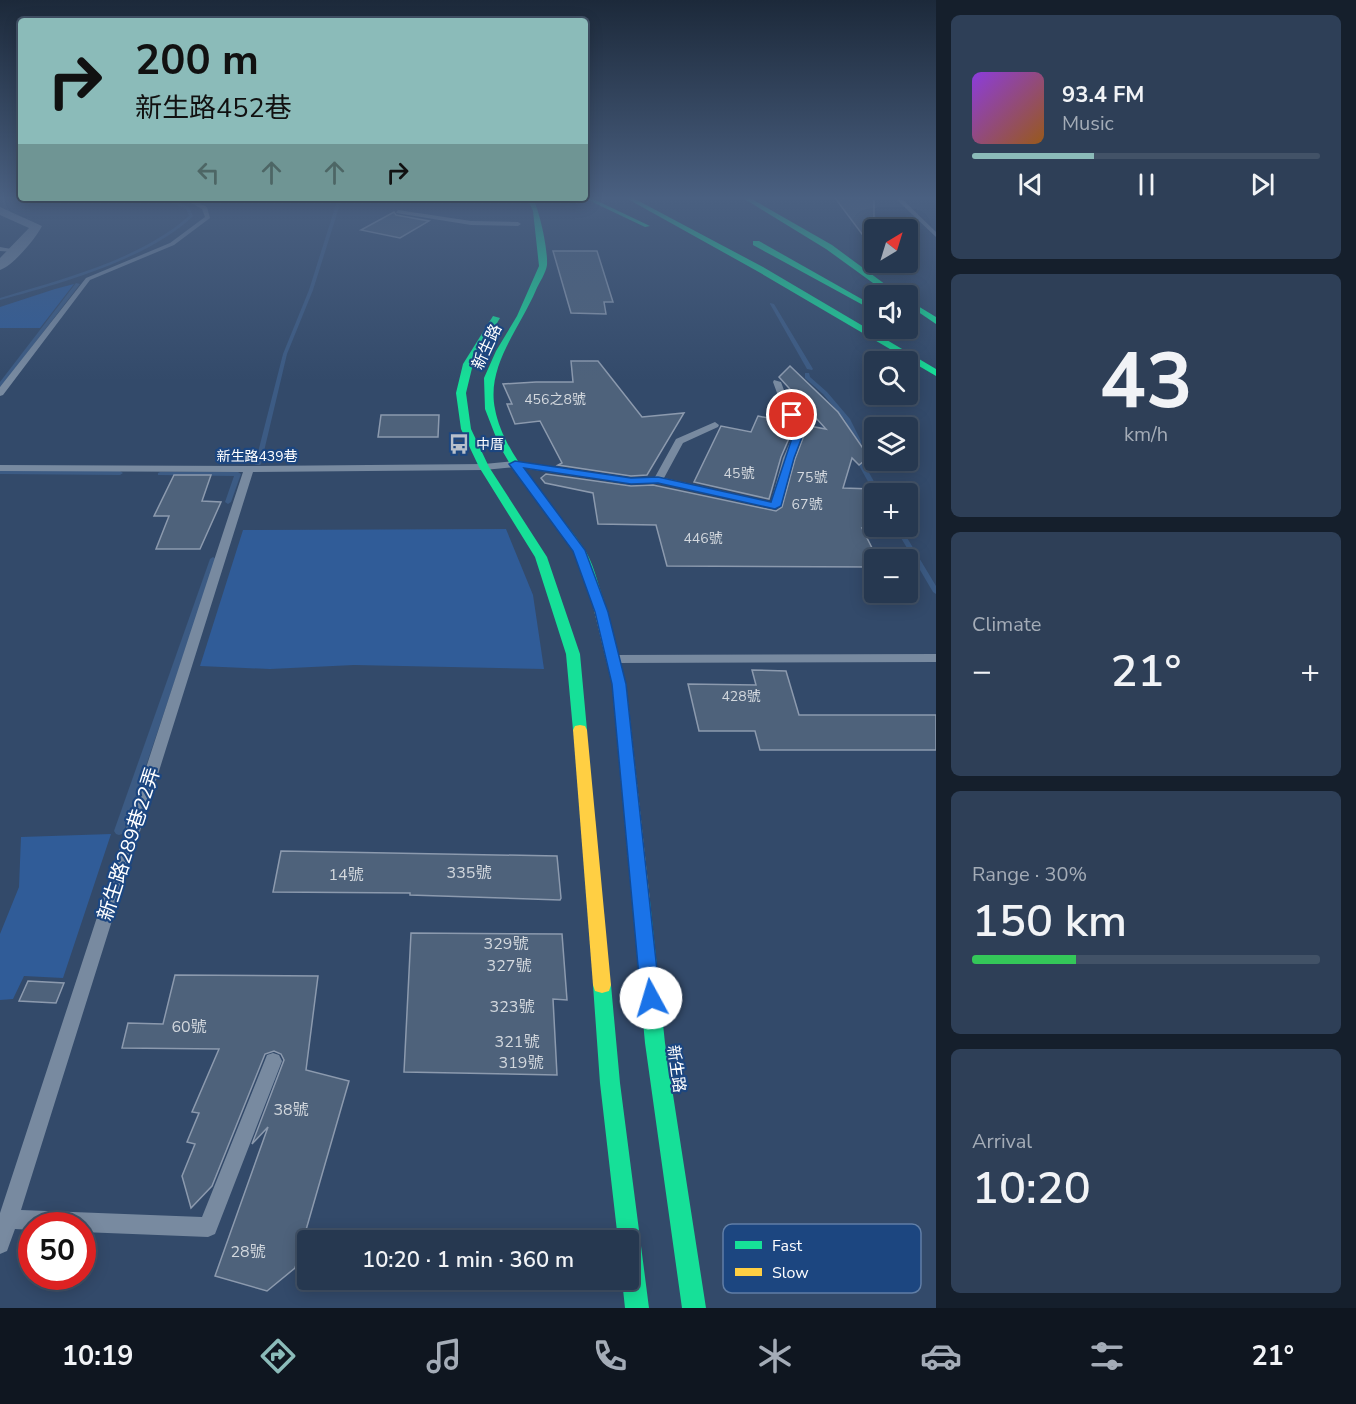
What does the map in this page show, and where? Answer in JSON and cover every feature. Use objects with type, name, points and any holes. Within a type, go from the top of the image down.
[{"type":"main road","name":"新生路","points":[[542,259],[543,266],[521,316],[500,351],[489,378],[490,408],[504,445],[515,464],[579,550],[602,612],[619,684],[655,1043],[694,1308]]},
{"type":"main road","points":[[742,259],[936,373]]},
{"type":"main road","points":[[785,259],[864,303]]},
{"type":"main road","points":[[846,259],[882,285]]},
{"type":"main road","name":"新生路","points":[[506,302],[468,364],[461,393],[466,429],[484,466],[541,556],[573,654],[610,1083],[637,1308]]},
{"type":"main road","points":[[918,309],[936,321]]},
{"type":"main road","points":[[918,377],[936,387]]},
{"type":"lane","points":[[0,393],[88,279],[136,259]]},
{"type":"lane","name":"新生路439巷","points":[[0,468],[249,470],[515,464],[631,481],[658,480],[775,506],[800,429],[784,401],[777,382]]},
{"type":"lane","points":[[658,480],[679,441],[715,425]]},
{"type":"lane","name":"新生路289巷22弄","points":[[0,1244],[249,470]]},
{"type":"lane","points":[[613,659],[936,658]]},
{"type":"lane","points":[[8,1219],[208,1227],[273,1061]]},
{"type":"shaded area","points":[[74,284],[40,328],[0,328],[0,307]]},
{"type":"shaded area","points":[[506,529],[533,595],[544,669],[354,665],[270,669],[200,666],[243,530]]},
{"type":"shaded area","points":[[111,834],[63,978],[24,976],[13,999],[0,1000],[0,934],[19,887],[21,837]]},
{"type":"building","points":[[555,259],[600,259],[613,302],[604,302],[606,314],[571,313]]},
{"type":"building","points":[[571,361],[598,361],[642,417],[684,413],[647,475],[631,476],[558,465],[562,463],[540,421],[515,424],[507,404],[512,404],[503,384],[573,382]]},
{"type":"building","points":[[790,366],[838,412],[864,450],[864,461],[859,465],[852,458],[843,488],[864,489],[864,528],[862,528],[864,537],[866,537],[872,549],[864,549],[864,567],[667,566],[656,525],[598,524],[593,493],[545,483],[541,478],[546,474],[631,486],[653,485],[776,511],[782,507],[795,459],[806,430],[804,425],[826,429],[779,377]]},
{"type":"building","points":[[381,415],[439,415],[438,437],[378,437]]},
{"type":"building","points":[[758,416],[789,422],[793,429],[781,457],[769,499],[694,482],[721,426],[751,432]]},
{"type":"building","points":[[174,475],[211,475],[202,501],[221,502],[200,549],[156,549],[169,516],[154,516]]},
{"type":"building","points":[[752,670],[786,671],[799,715],[936,715],[936,750],[760,750],[755,731],[699,731],[688,684],[756,685]]},
{"type":"building","points":[[281,851],[557,856],[561,898],[560,900],[410,895],[410,893],[273,892]]},
{"type":"building","points":[[411,933],[562,934],[567,1000],[553,999],[557,1075],[404,1072]]},
{"type":"building","points":[[175,975],[318,976],[306,1070],[349,1081],[306,1230],[297,1230],[295,1268],[267,1291],[215,1276],[268,1127],[252,1144],[284,1060],[281,1054],[274,1051],[265,1054],[212,1186],[191,1208],[182,1176],[195,1144],[187,1142],[199,1113],[192,1112],[219,1049],[122,1048],[128,1023],[163,1024]]},
{"type":"building","points":[[28,981],[64,983],[56,1003],[19,1001]]},
{"type":"waterway","points":[[0,299],[119,259]]},
{"type":"waterway","points":[[258,464],[285,354],[321,259]]},
{"type":"waterway","points":[[0,385],[78,284]]},
{"type":"waterway","points":[[772,304],[810,369]]},
{"type":"waterway","points":[[807,374],[807,377],[825,393],[847,419],[858,441],[860,462],[872,483]]},
{"type":"waterway","points":[[0,472],[120,473]]},
{"type":"waterway","points":[[160,474],[238,474],[228,502]]},
{"type":"waterway","points":[[904,537],[936,592]]},
{"type":"waterway","points":[[119,831],[213,559]]},
{"type":"traffic: fast","points":[[542,259],[543,266],[521,316],[500,351],[489,378],[490,409],[504,445],[515,464],[579,550],[597,598]]},
{"type":"traffic: fast","points":[[742,259],[936,373]]},
{"type":"traffic: fast","points":[[785,259],[864,303]]},
{"type":"traffic: fast","points":[[846,259],[882,285]]},
{"type":"traffic: fast","points":[[918,309],[936,321]]},
{"type":"traffic: fast","points":[[496,318],[468,364],[461,393],[466,429],[484,467],[541,557],[573,654],[580,730]]},
{"type":"traffic: fast","points":[[641,901],[655,1043],[694,1308]]},
{"type":"traffic: fast","points":[[602,985],[610,1083],[637,1308]]},
{"type":"traffic: slow","points":[[597,598],[619,684],[641,901]]},
{"type":"traffic: slow","points":[[580,730],[602,985]]},
{"type":"place","name":"中厝","points":[[459,444]]},
{"type":"route","points":[[651,998],[619,684],[602,612],[579,550],[515,464],[631,481],[658,480],[775,506],[800,429],[792,415]]}]
